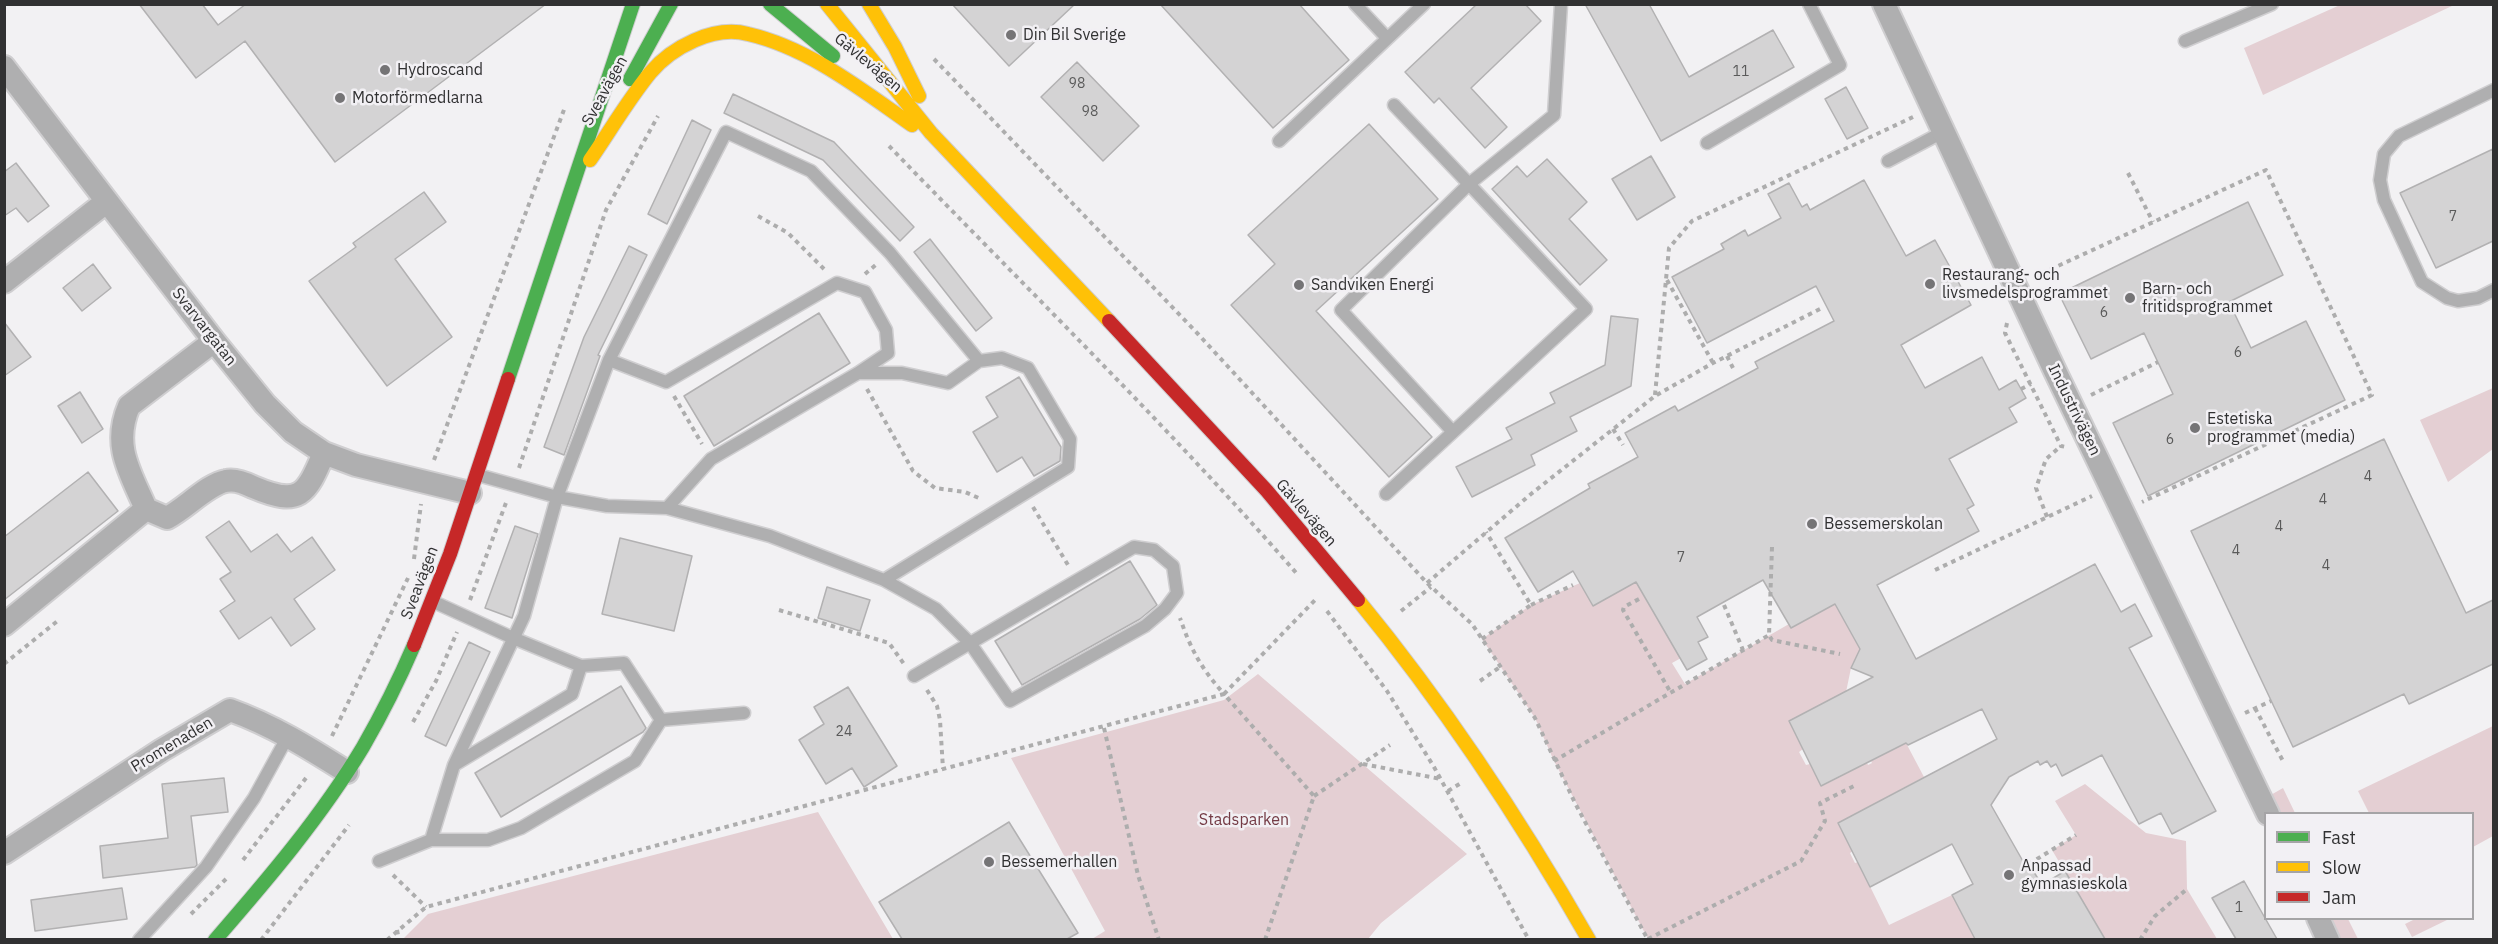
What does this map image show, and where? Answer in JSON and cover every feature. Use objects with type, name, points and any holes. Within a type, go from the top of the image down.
[{"type":"main road","name":"Sveavägen","points":[[215,939],[256,893],[319,813],[347,772],[379,718],[433,602],[567,194],[633,4]]},
{"type":"main road","name":"Sveavägen","points":[[567,194],[671,4]]},
{"type":"main road","name":"Gävlevägen","points":[[770,4],[945,149]]},
{"type":"main road","name":"Gävlevägen","points":[[827,4],[945,149],[1216,434],[1351,590],[1425,684],[1483,767],[1532,841],[1589,939]]},
{"type":"main road","points":[[869,4],[895,47],[945,149]]},
{"type":"main road","points":[[567,194],[651,72],[672,54],[692,42],[703,37],[726,33],[747,33],[800,52],[853,84],[945,149]]},
{"type":"street","name":"Industrivägen","points":[[1884,4],[2072,405],[2268,812]]},
{"type":"street","name":"Svarvargatan","points":[[4,68],[214,341],[265,404],[293,432],[324,453],[356,465],[426,482],[473,484]]},
{"type":"street","points":[[4,282],[106,202]]},
{"type":"street","points":[[214,341],[129,406],[123,421],[122,453],[146,509],[167,519],[180,512],[212,487],[226,481],[244,483],[269,494],[289,496],[303,493],[311,484],[324,453]]},
{"type":"street","points":[[4,625],[146,509]]},
{"type":"street","name":"Promenaden","points":[[4,853],[162,750],[230,710],[259,720],[347,772]]},
{"type":"street","points":[[2319,920],[2328,939]]},
{"type":"lane","points":[[1355,4],[1387,38]]},
{"type":"lane","points":[[1279,141],[1424,4]]},
{"type":"lane","points":[[1453,432],[1341,310],[1469,184],[1554,115],[1561,4]]},
{"type":"lane","points":[[1707,143],[1840,65],[1809,4]]},
{"type":"lane","points":[[2186,41],[2272,4]]},
{"type":"lane","points":[[2493,90],[2399,136],[2384,154],[2380,180],[2384,200],[2422,282],[2447,298],[2458,301],[2478,298],[2493,290]]},
{"type":"lane","points":[[1386,494],[1586,309],[1394,105]]},
{"type":"lane","points":[[431,840],[454,765],[524,616],[557,497],[609,360],[726,132],[811,171],[890,253],[979,361]]},
{"type":"lane","points":[[1888,161],[1943,132]]},
{"type":"lane","points":[[609,360],[666,382],[843,285],[865,292],[886,330],[888,353],[711,459],[667,508]]},
{"type":"lane","points":[[858,373],[902,373],[948,383],[979,361],[1002,358],[1028,368],[1070,439],[1068,467],[884,580]]},
{"type":"lane","points":[[473,484],[607,506],[667,508],[770,536],[884,580],[936,609],[970,643],[1010,701],[1144,626],[1165,609],[1177,593],[1173,566],[1154,550],[1134,547],[1077,580],[970,643],[914,676]]},
{"type":"lane","points":[[433,602],[581,666],[624,663],[661,720]]},
{"type":"lane","points":[[454,765],[572,694],[581,666]]},
{"type":"lane","points":[[661,720],[744,713]]},
{"type":"lane","points":[[379,861],[431,840],[488,840],[521,828],[635,761],[661,720]]},
{"type":"lane","points":[[139,939],[206,867],[254,798],[288,736]]},
{"type":"path","points":[[928,52],[1198,334],[1427,583],[1472,624],[1535,718],[1554,761],[1648,939],[1801,861],[1826,821],[1820,802],[1854,786]]},
{"type":"path","points":[[412,565],[416,555],[419,510],[426,482],[566,104]]},
{"type":"path","points":[[1655,396],[1670,248],[1692,221],[1932,108]]},
{"type":"path","points":[[885,142],[1106,366],[1255,526],[1302,580]]},
{"type":"path","points":[[2016,285],[2266,170],[2372,395],[2123,511]]},
{"type":"path","points":[[2128,173],[2152,222]]},
{"type":"path","points":[[758,216],[788,233],[843,285],[890,253]]},
{"type":"path","points":[[1666,280],[1713,363]]},
{"type":"path","points":[[1427,583],[1486,532],[1655,396],[1713,363],[1822,308]]},
{"type":"path","points":[[1727,356],[1733,368]]},
{"type":"path","points":[[2072,405],[2158,362]]},
{"type":"path","points":[[858,373],[913,471],[935,488],[965,492],[1002,509]]},
{"type":"path","points":[[666,382],[711,459]]},
{"type":"path","points":[[1613,429],[1623,445]]},
{"type":"path","points":[[2047,517],[2036,488],[2046,459],[2061,446]]},
{"type":"path","points":[[1935,570],[2111,487]]},
{"type":"path","points":[[1025,494],[1077,580]]},
{"type":"path","points":[[1486,532],[1531,605]]},
{"type":"path","points":[[1772,547],[1768,635],[1772,640],[1840,654]]},
{"type":"path","points":[[240,863],[322,756],[409,575]]},
{"type":"path","points":[[1482,639],[1531,605],[1573,585]]},
{"type":"path","points":[[1398,614],[1431,587]]},
{"type":"path","points":[[1177,593],[1178,612],[1188,640],[1204,671],[1314,796]]},
{"type":"path","points":[[387,939],[426,907],[1104,728],[1224,694],[1317,598],[1387,691],[1441,779],[1529,939]]},
{"type":"path","points":[[1639,599],[1624,607],[1623,610],[1671,693]]},
{"type":"path","points":[[1724,606],[1743,650]]},
{"type":"path","points":[[779,610],[889,643],[937,706],[943,769]]},
{"type":"path","points":[[4,663],[60,619]]},
{"type":"path","points":[[1554,761],[1768,635]]},
{"type":"path","points":[[1480,681],[1500,667]]},
{"type":"path","points":[[2224,722],[2271,700]]},
{"type":"path","points":[[2255,708],[2284,763]]},
{"type":"path","points":[[1104,728],[1138,875],[1159,939]]},
{"type":"path","points":[[1264,939],[1314,796],[1390,745]]},
{"type":"path","points":[[1362,764],[1441,779]]},
{"type":"path","points":[[2029,864],[2076,835]]},
{"type":"path","points":[[379,861],[426,907]]},
{"type":"path","points":[[187,918],[233,872]]},
{"type":"path","points":[[2140,939],[2155,916],[2187,889]]},
{"type":"path","points":[[397,929],[399,939]]},
{"type":"green space","points":[[2340,5],[2454,5],[2263,95],[2244,48]]},
{"type":"green space","points":[[2493,388],[2493,449],[2448,482],[2420,420]]},
{"type":"green space","points":[[1636,582],[1681,658],[1672,663],[1685,684],[1789,624],[1835,604],[1861,651],[1851,668],[1846,692],[1799,752],[1806,765],[1810,764],[1822,786],[1867,763],[1868,765],[1872,763],[1871,761],[1906,743],[1924,777],[1838,823],[1853,851],[1850,853],[1855,863],[1858,862],[1889,925],[1952,895],[1975,939],[1648,939],[1554,761],[1535,718],[1482,639],[1531,605],[1580,583],[1593,606]]},
{"type":"green space","name":"Stadsparken","points":[[1258,674],[1467,854],[1381,923],[1368,939],[1092,939],[1105,931],[1011,758],[1224,700]]},
{"type":"green space","points":[[2493,726],[2493,836],[2474,846],[2474,812],[2368,812],[2358,791]]},
{"type":"green space","points":[[2085,784],[2146,833],[2186,841],[2187,889],[2217,939],[2105,939],[2052,850],[2076,835],[2055,801]]},
{"type":"green space","points":[[2283,788],[2295,812],[2268,812],[2262,800]]},
{"type":"green space","points":[[818,812],[893,939],[403,939],[428,914]]},
{"type":"green space","points":[[2318,920],[2348,920],[2358,939],[2328,939]]},
{"type":"green space","points":[[2413,920],[2447,920],[2412,937],[2405,924]]},
{"type":"building","points":[[139,4],[202,4],[218,25],[246,4],[546,4],[335,162],[245,41],[196,78]]},
{"type":"building","name":"Din Bil Sverige","points":[[952,4],[1075,4],[1009,66]]},
{"type":"building","points":[[1160,4],[1299,4],[1349,60],[1273,128]]},
{"type":"building","points":[[1477,4],[1525,4],[1541,21],[1471,88],[1507,127],[1485,148],[1439,98],[1434,103],[1405,72]]},
{"type":"building","points":[[1585,4],[1649,4],[1689,77],[1773,30],[1794,67],[1661,141]]},
{"type":"building","points":[[1077,62],[1139,126],[1103,161],[1041,97]]},
{"type":"building","points":[[1846,87],[1868,128],[1847,139],[1825,99]]},
{"type":"building","points":[[733,94],[834,142],[914,227],[900,241],[823,160],[724,113]]},
{"type":"building","points":[[692,120],[711,130],[667,224],[648,214]]},
{"type":"building","name":"Sandviken Energi","points":[[1369,124],[1438,199],[1316,311],[1432,437],[1389,477],[1231,305],[1275,264],[1248,235]]},
{"type":"building","points":[[2493,149],[2493,241],[2436,268],[2400,193]]},
{"type":"building","points":[[1651,156],[1675,197],[1637,220],[1612,179]]},
{"type":"building","points":[[1547,159],[1587,202],[1569,219],[1607,260],[1580,285],[1492,189],[1517,166],[1527,177]]},
{"type":"building","points":[[16,163],[49,206],[28,222],[16,208],[4,216],[4,172]]},
{"type":"building","name":"Bessemerskolan","points":[[1864,180],[1906,256],[1935,240],[1971,305],[1901,345],[1925,388],[1982,357],[1999,390],[2016,380],[2026,398],[2009,408],[2017,422],[1949,459],[1974,505],[1967,509],[1979,531],[1877,585],[1916,659],[2095,564],[2121,612],[2135,604],[2152,636],[2129,648],[2216,811],[2172,834],[2161,813],[2139,824],[2102,755],[2062,776],[2056,764],[2051,767],[2047,761],[2040,765],[2038,761],[2009,777],[1991,805],[2024,863],[2027,861],[2042,885],[2065,871],[2105,939],[1975,939],[1952,895],[1973,884],[1952,844],[1870,887],[1838,823],[1997,739],[1982,709],[1908,745],[1906,743],[1821,786],[1789,721],[1873,677],[1851,668],[1860,649],[1835,604],[1791,628],[1763,580],[1697,617],[1708,637],[1698,642],[1707,659],[1687,670],[1636,582],[1593,606],[1573,571],[1538,592],[1505,538],[1590,488],[1588,484],[1638,457],[1625,433],[1675,406],[1678,411],[1758,368],[1755,362],[1834,321],[1816,286],[1707,343],[1672,277],[1724,249],[1721,244],[1745,230],[1748,236],[1781,218],[1768,194],[1789,183],[1802,207],[1807,204],[1810,210]]},
{"type":"building","points":[[424,192],[446,222],[395,259],[452,337],[387,386],[309,281],[356,247],[353,243]]},
{"type":"building","points":[[2248,202],[2283,275],[2229,302],[2251,348],[2306,321],[2345,400],[2148,496],[2113,423],[2173,394],[2144,333],[2091,359],[2059,294]]},
{"type":"building","points":[[930,239],[992,318],[976,331],[914,252]]},
{"type":"building","points":[[629,246],[647,255],[598,355],[600,356],[564,455],[544,447],[584,337]]},
{"type":"building","points":[[93,264],[111,288],[82,311],[63,288]]},
{"type":"building","points":[[819,313],[850,363],[714,446],[684,396]]},
{"type":"building","points":[[1611,316],[1638,319],[1631,386],[1570,417],[1577,431],[1531,455],[1535,465],[1472,497],[1456,467],[1512,439],[1506,428],[1555,403],[1550,393],[1605,365]]},
{"type":"building","points":[[4,322],[31,357],[4,376]]},
{"type":"building","points":[[1019,377],[1061,447],[1060,461],[1034,476],[1022,457],[997,472],[973,432],[998,417],[986,397]]},
{"type":"building","points":[[80,392],[103,429],[82,443],[58,406]]},
{"type":"building","points":[[2384,439],[2466,613],[2493,600],[2493,664],[2409,704],[2404,694],[2293,747],[2191,531]]},
{"type":"building","points":[[88,472],[118,511],[4,600],[4,537]]},
{"type":"building","points":[[229,521],[251,552],[277,534],[291,552],[312,537],[335,570],[294,599],[315,629],[291,646],[271,617],[239,639],[220,611],[235,601],[220,579],[231,572],[206,537]]},
{"type":"building","points":[[515,526],[538,534],[512,618],[485,608]]},
{"type":"building","points":[[620,538],[692,556],[674,631],[602,614]]},
{"type":"building","points":[[1130,561],[1157,605],[1140,619],[1022,685],[995,641]]},
{"type":"building","points":[[827,587],[870,600],[860,631],[818,618]]},
{"type":"building","points":[[469,642],[490,652],[446,746],[425,736]]},
{"type":"building","points":[[621,686],[646,728],[643,732],[501,817],[475,773]]},
{"type":"building","points":[[848,687],[897,766],[864,787],[852,768],[826,784],[799,740],[824,724],[814,707]]},
{"type":"building","points":[[224,778],[228,812],[191,816],[197,865],[195,867],[103,878],[100,846],[168,838],[162,784]]},
{"type":"building","name":"Bessemerhallen","points":[[1009,822],[1078,933],[1067,939],[902,939],[879,902]]},
{"type":"building","points":[[2244,881],[2264,920],[2266,920],[2277,939],[2236,939],[2212,898]]},
{"type":"building","points":[[122,888],[127,919],[35,931],[31,900]]},
{"type":"traffic: fast","points":[[508,379],[633,4]]},
{"type":"traffic: fast","points":[[630,79],[671,4]]},
{"type":"traffic: fast","points":[[770,4],[833,56]]},
{"type":"traffic: fast","points":[[215,940],[293,847],[347,773],[384,709],[414,645]]},
{"type":"traffic: slow","points":[[827,4],[931,133],[1109,321]]},
{"type":"traffic: slow","points":[[869,4],[895,47],[919,96]]},
{"type":"traffic: slow","points":[[590,160],[634,94],[659,63],[694,40],[721,33],[748,34],[792,49],[834,72],[912,125]]},
{"type":"traffic: slow","points":[[1358,600],[1421,681],[1481,765],[1589,940]]},
{"type":"traffic: jam","points":[[1109,321],[1267,491],[1358,600]]},
{"type":"traffic: jam","points":[[414,645],[450,554],[508,379]]},
{"type":"place","name":"Din Bil Sverige","points":[[1011,35]]},
{"type":"place","name":"Hydroscand","points":[[385,70]]},
{"type":"place","name":"Motorförmedlarna","points":[[340,98]]},
{"type":"place","name":"Restaurang- och livsmedelsprogrammet","points":[[1930,284]]},
{"type":"place","name":"Sandviken Energi","points":[[1299,285]]},
{"type":"place","name":"Barn- och fritidsprogrammet","points":[[2130,298]]},
{"type":"place","name":"Estetiska programmet (media)","points":[[2195,428]]},
{"type":"place","name":"Bessemerskolan","points":[[1812,524]]},
{"type":"place","name":"Bessemerhallen","points":[[989,862]]},
{"type":"place","name":"Anpassad gymnasieskola","points":[[2009,875]]}]
